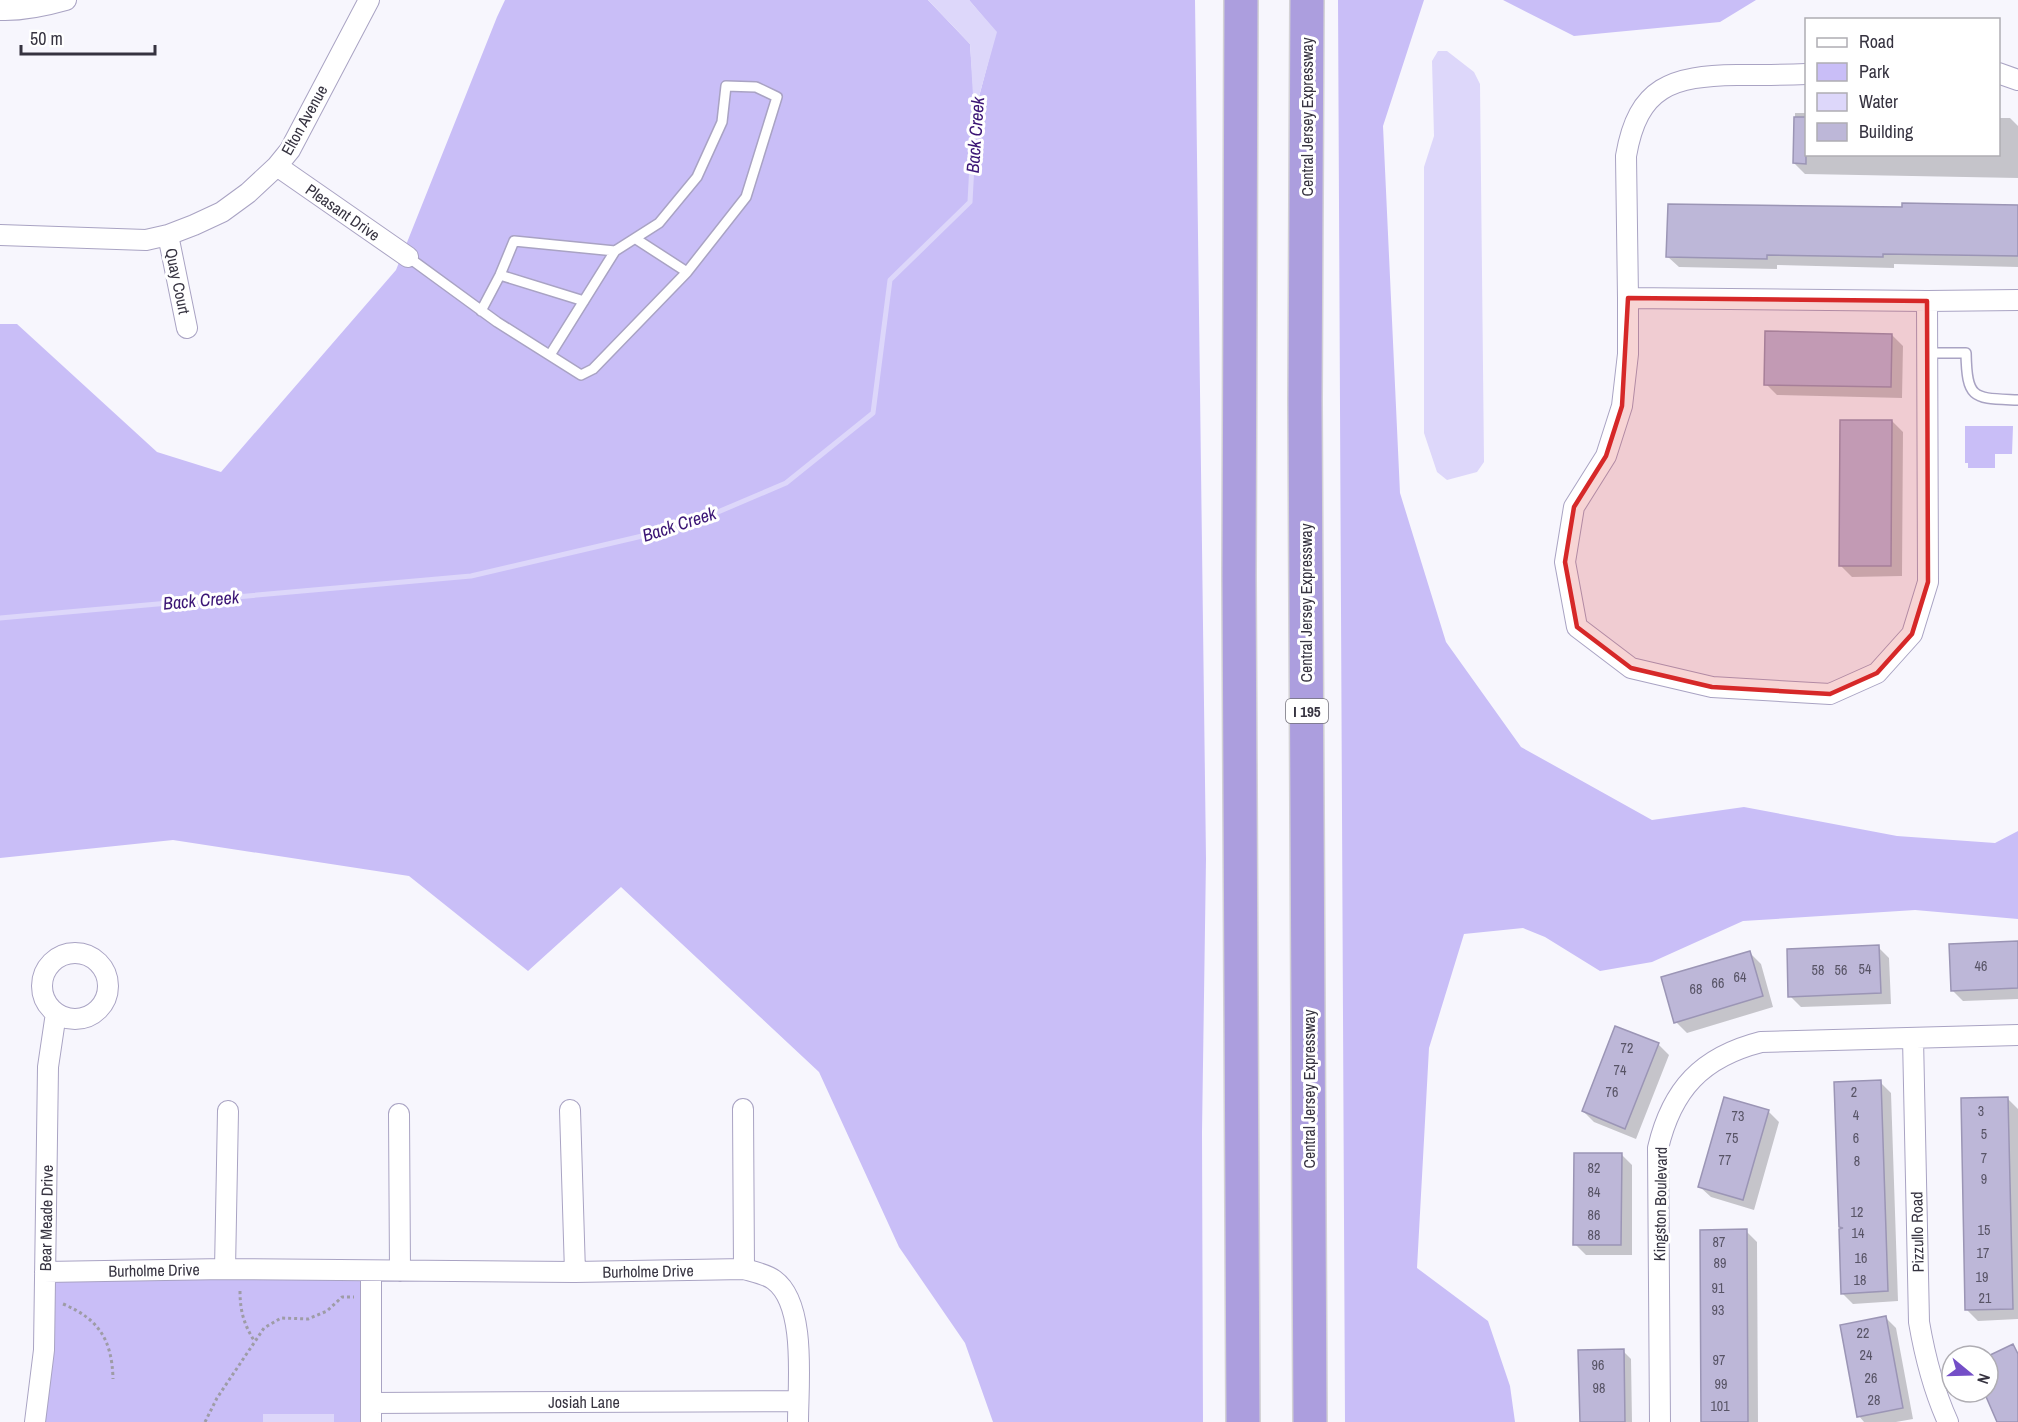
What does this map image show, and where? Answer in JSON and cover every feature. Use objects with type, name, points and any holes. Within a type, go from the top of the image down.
[{"type":"highway","points":[[1241,0],[1239,577],[1243,1422]]},
{"type":"highway","name":"Central Jersey Expressway","points":[[1307,0],[1305,401],[1310,1422]]},
{"type":"street","points":[[0,10],[45,6],[66,0]]},
{"type":"street","name":"Elton Avenue","points":[[0,235],[146,240],[168,235],[222,212],[249,193],[290,150],[367,1]]},
{"type":"street","points":[[2000,74],[2018,80]]},
{"type":"street","points":[[1805,75],[1704,75],[1672,83],[1649,99],[1630,133],[1626,156],[1628,354],[1622,406],[1606,456],[1574,507],[1565,562],[1577,627],[1631,668],[1712,687],[1830,694],[1877,673],[1912,634],[1928,582],[1927,301]]},
{"type":"street","name":"Pleasant Drive","points":[[277,166],[408,257]]},
{"type":"street","name":"Quay Court","points":[[168,235],[187,328]]},
{"type":"street","points":[[1628,298],[2018,300]]},
{"type":"street","name":"Bear Meade Drive","points":[[35,1422],[44,1350],[48,1067],[56,1013]]},
{"type":"street","name":"Kingston Boulevard","points":[[1660,1422],[1658,1148],[1671,1107],[1699,1071],[1718,1057],[1740,1047],[1761,1042],[2018,1035]]},
{"type":"street","name":"Pizzullo Road","points":[[1913,1038],[1919,1322],[1932,1385],[1947,1422]]},
{"type":"street","points":[[743,1109],[744,1269]]},
{"type":"street","points":[[570,1110],[574,1272]]},
{"type":"street","points":[[225,1269],[228,1111]]},
{"type":"street","points":[[399,1114],[400,1271]]},
{"type":"street","name":"Burholme Drive","points":[[45,1272],[225,1269],[574,1272],[744,1269],[760,1273],[775,1281],[788,1296],[798,1325],[798,1422]]},
{"type":"street","points":[[371,1271],[371,1412]]},
{"type":"street","name":"Josiah Lane","points":[[371,1412],[798,1401]]},
{"type":"lane","points":[[408,257],[481,311],[550,356],[581,375],[593,369],[687,272],[746,197],[777,97],[756,87],[726,86],[722,122],[697,177],[659,223],[615,251],[550,356]]},
{"type":"lane","points":[[636,239],[687,272]]},
{"type":"lane","points":[[481,311],[500,275],[514,241],[615,251]]},
{"type":"lane","points":[[500,275],[584,301]]},
{"type":"lane","points":[[1927,353],[1966,353],[1967,379],[1973,393],[1983,398],[2018,399]]},
{"type":"path","points":[[240,1291],[240,1306],[245,1327],[255,1342]]},
{"type":"path","points":[[205,1422],[217,1398],[264,1328],[281,1318],[308,1319],[327,1311],[342,1297],[354,1297]]},
{"type":"path","points":[[62,1303],[89,1317],[101,1329],[109,1354],[113,1379]]},
{"type":"highlighted area","points":[[1628,298],[1927,301],[1928,582],[1912,634],[1877,673],[1830,694],[1712,687],[1631,668],[1577,627],[1565,562],[1574,507],[1606,456],[1622,406]]},
{"type":"green space","points":[[505,0],[928,0],[970,44],[975,112],[996,32],[969,0],[1195,0],[1206,859],[1202,1133],[1203,1422],[993,1422],[965,1343],[899,1247],[819,1072],[621,887],[528,971],[409,876],[173,840],[0,858],[0,324],[17,324],[157,452],[221,472],[396,270]]},
{"type":"green space","points":[[1338,0],[1424,0],[1383,126],[1400,493],[1446,642],[1521,747],[1652,820],[1744,807],[1897,836],[1995,843],[2018,831],[2018,919],[1915,910],[1743,921],[1652,962],[1600,971],[1545,937],[1523,928],[1464,934],[1429,1048],[1417,1268],[1488,1321],[1510,1386],[1515,1422],[1345,1422]]},
{"type":"green space","points":[[1503,0],[1756,0],[1720,22],[1574,36]]},
{"type":"green space","points":[[1965,426],[2013,426],[2012,454],[1995,454],[1995,468],[1968,468],[1968,463],[1965,463]]},
{"type":"green space","points":[[371,1271],[371,1422],[27,1422],[45,1272]]},
{"type":"water","points":[[928,0],[969,0],[997,32],[974,114],[970,44]]},
{"type":"water","points":[[1438,51],[1447,51],[1474,72],[1480,84],[1484,462],[1477,472],[1447,480],[1437,472],[1424,433],[1424,167],[1434,136],[1432,61]]},
{"type":"water","points":[[263,1414],[334,1414],[334,1422],[263,1422]]},
{"type":"building","points":[[1794,117],[1805,117],[1806,164],[1793,163]]},
{"type":"building","points":[[1902,203],[2018,205],[2018,256],[1883,254],[1883,257],[1767,255],[1767,259],[1666,257],[1668,204],[1902,207]]},
{"type":"building","points":[[1765,331],[1892,334],[1891,387],[1764,385]]},
{"type":"building","points":[[1840,420],[1892,420],[1891,566],[1839,566]]},
{"type":"building","points":[[2018,941],[2018,988],[1951,991],[1949,944]]},
{"type":"building","points":[[1879,945],[1881,993],[1788,997],[1787,949]]},
{"type":"building","points":[[1750,951],[1763,996],[1674,1023],[1661,977]]},
{"type":"building","points":[[1615,1026],[1659,1043],[1625,1129],[1582,1111]]},
{"type":"building","points":[[1881,1080],[1888,1291],[1841,1294],[1839,1229],[1843,1228],[1839,1227],[1834,1082]]},
{"type":"building","points":[[1724,1097],[1769,1110],[1743,1200],[1698,1187]]},
{"type":"building","points":[[2008,1097],[2013,1309],[1965,1310],[1961,1098]]},
{"type":"building","points":[[1574,1153],[1622,1153],[1621,1245],[1573,1245]]},
{"type":"building","points":[[1747,1229],[1748,1422],[1701,1422],[1700,1230]]},
{"type":"building","points":[[1886,1316],[1903,1408],[1857,1417],[1840,1325]]},
{"type":"building","points":[[2013,1344],[2018,1354],[2018,1422],[1997,1422],[1989,1404],[2000,1404],[2000,1350]]},
{"type":"building","points":[[1624,1349],[1625,1422],[1580,1422],[1578,1350]]},
{"type":"waterway","name":"Back Creek","points":[[0,618],[471,576],[685,526],[786,483],[873,413],[890,280],[970,202],[975,107]]}]
